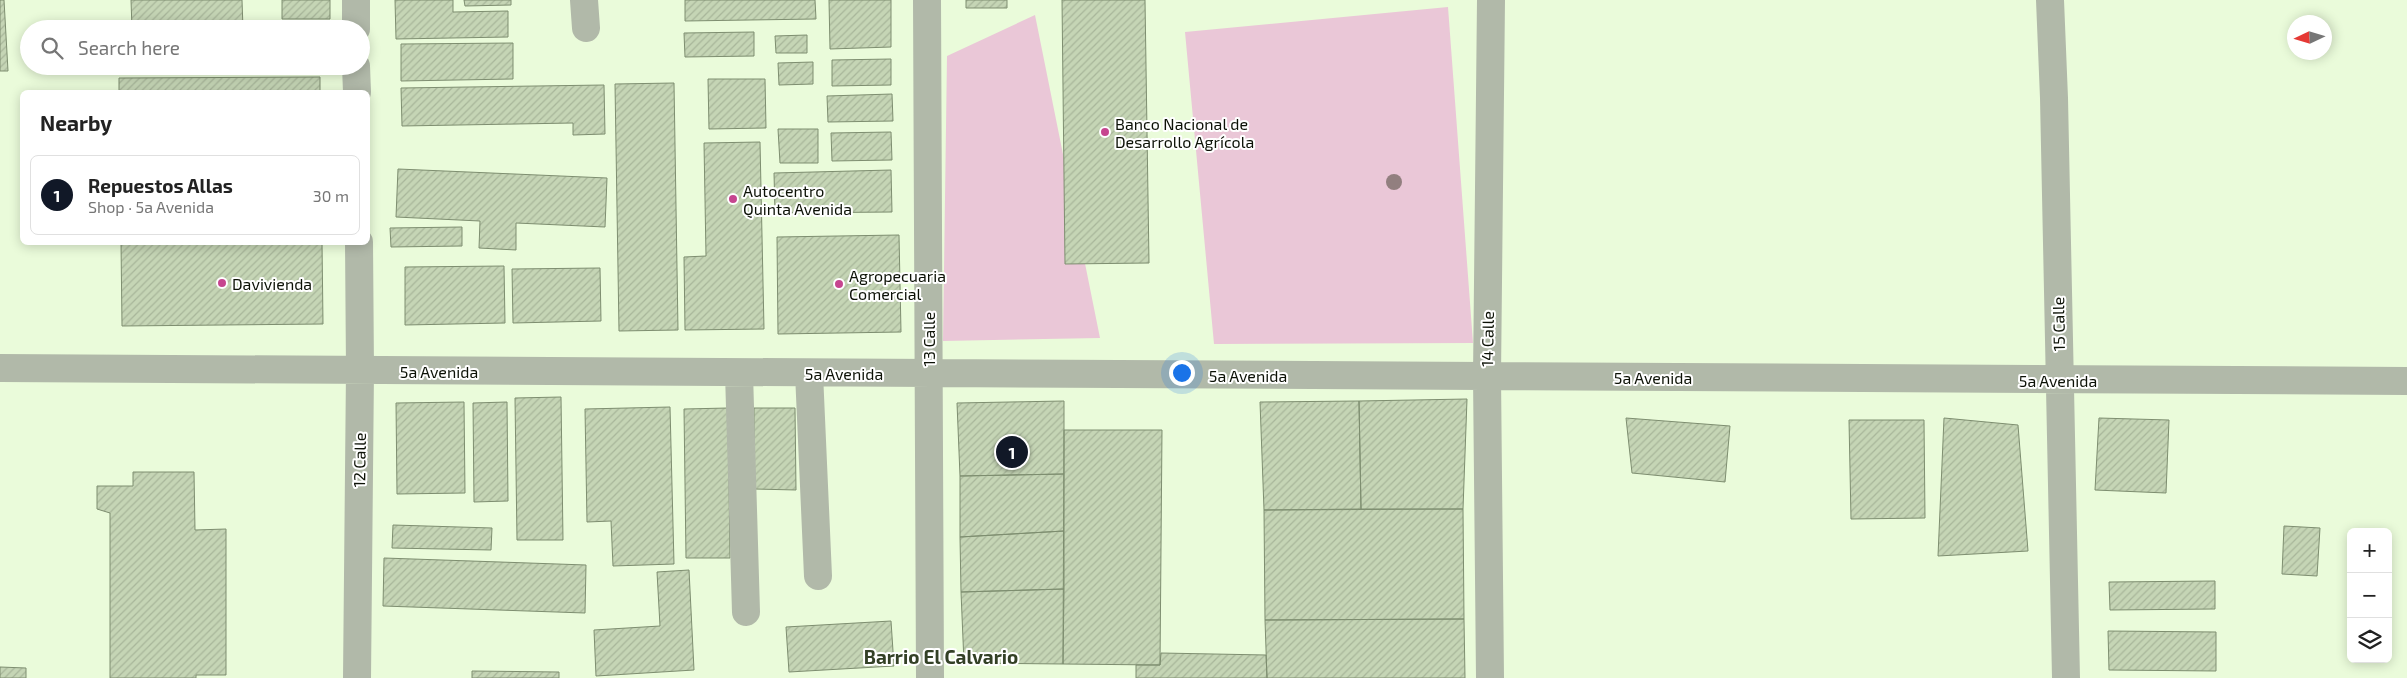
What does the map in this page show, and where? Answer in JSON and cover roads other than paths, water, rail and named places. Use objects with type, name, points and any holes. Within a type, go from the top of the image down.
[{"type":"street","points":[[356,0],[356,20]]},
{"type":"street","points":[[584,0],[586,28]]},
{"type":"street","name":"13 Calle","points":[[927,0],[930,678]]},
{"type":"street","name":"14 Calle","points":[[1490,678],[1487,376],[1491,0]]},
{"type":"street","name":"15 Calle","points":[[2050,0],[2054,98],[2066,678]]},
{"type":"street","points":[[356,75],[357,90]]},
{"type":"street","name":"12 Calle","points":[[357,678],[360,370],[359,245]]},
{"type":"street","name":"5a Avenida","points":[[0,368],[2407,381]]},
{"type":"street","points":[[739,373],[746,612]]},
{"type":"street","points":[[808,373],[818,576]]},
{"type":"place","name":"Banco Nacional de Desarrollo Agrícola","points":[[1105,132]]},
{"type":"place","name":"Autocentro Quinta Avenida","points":[[733,199]]},
{"type":"place","name":"Davivienda","points":[[222,283]]},
{"type":"place","name":"Agropecuaria Comercial","points":[[839,284]]},
{"type":"place","name":"Repuestos Allas","points":[[1012,452]]},
{"type":"district","name":"Barrio El Calvario","points":[[941,656]]}]
